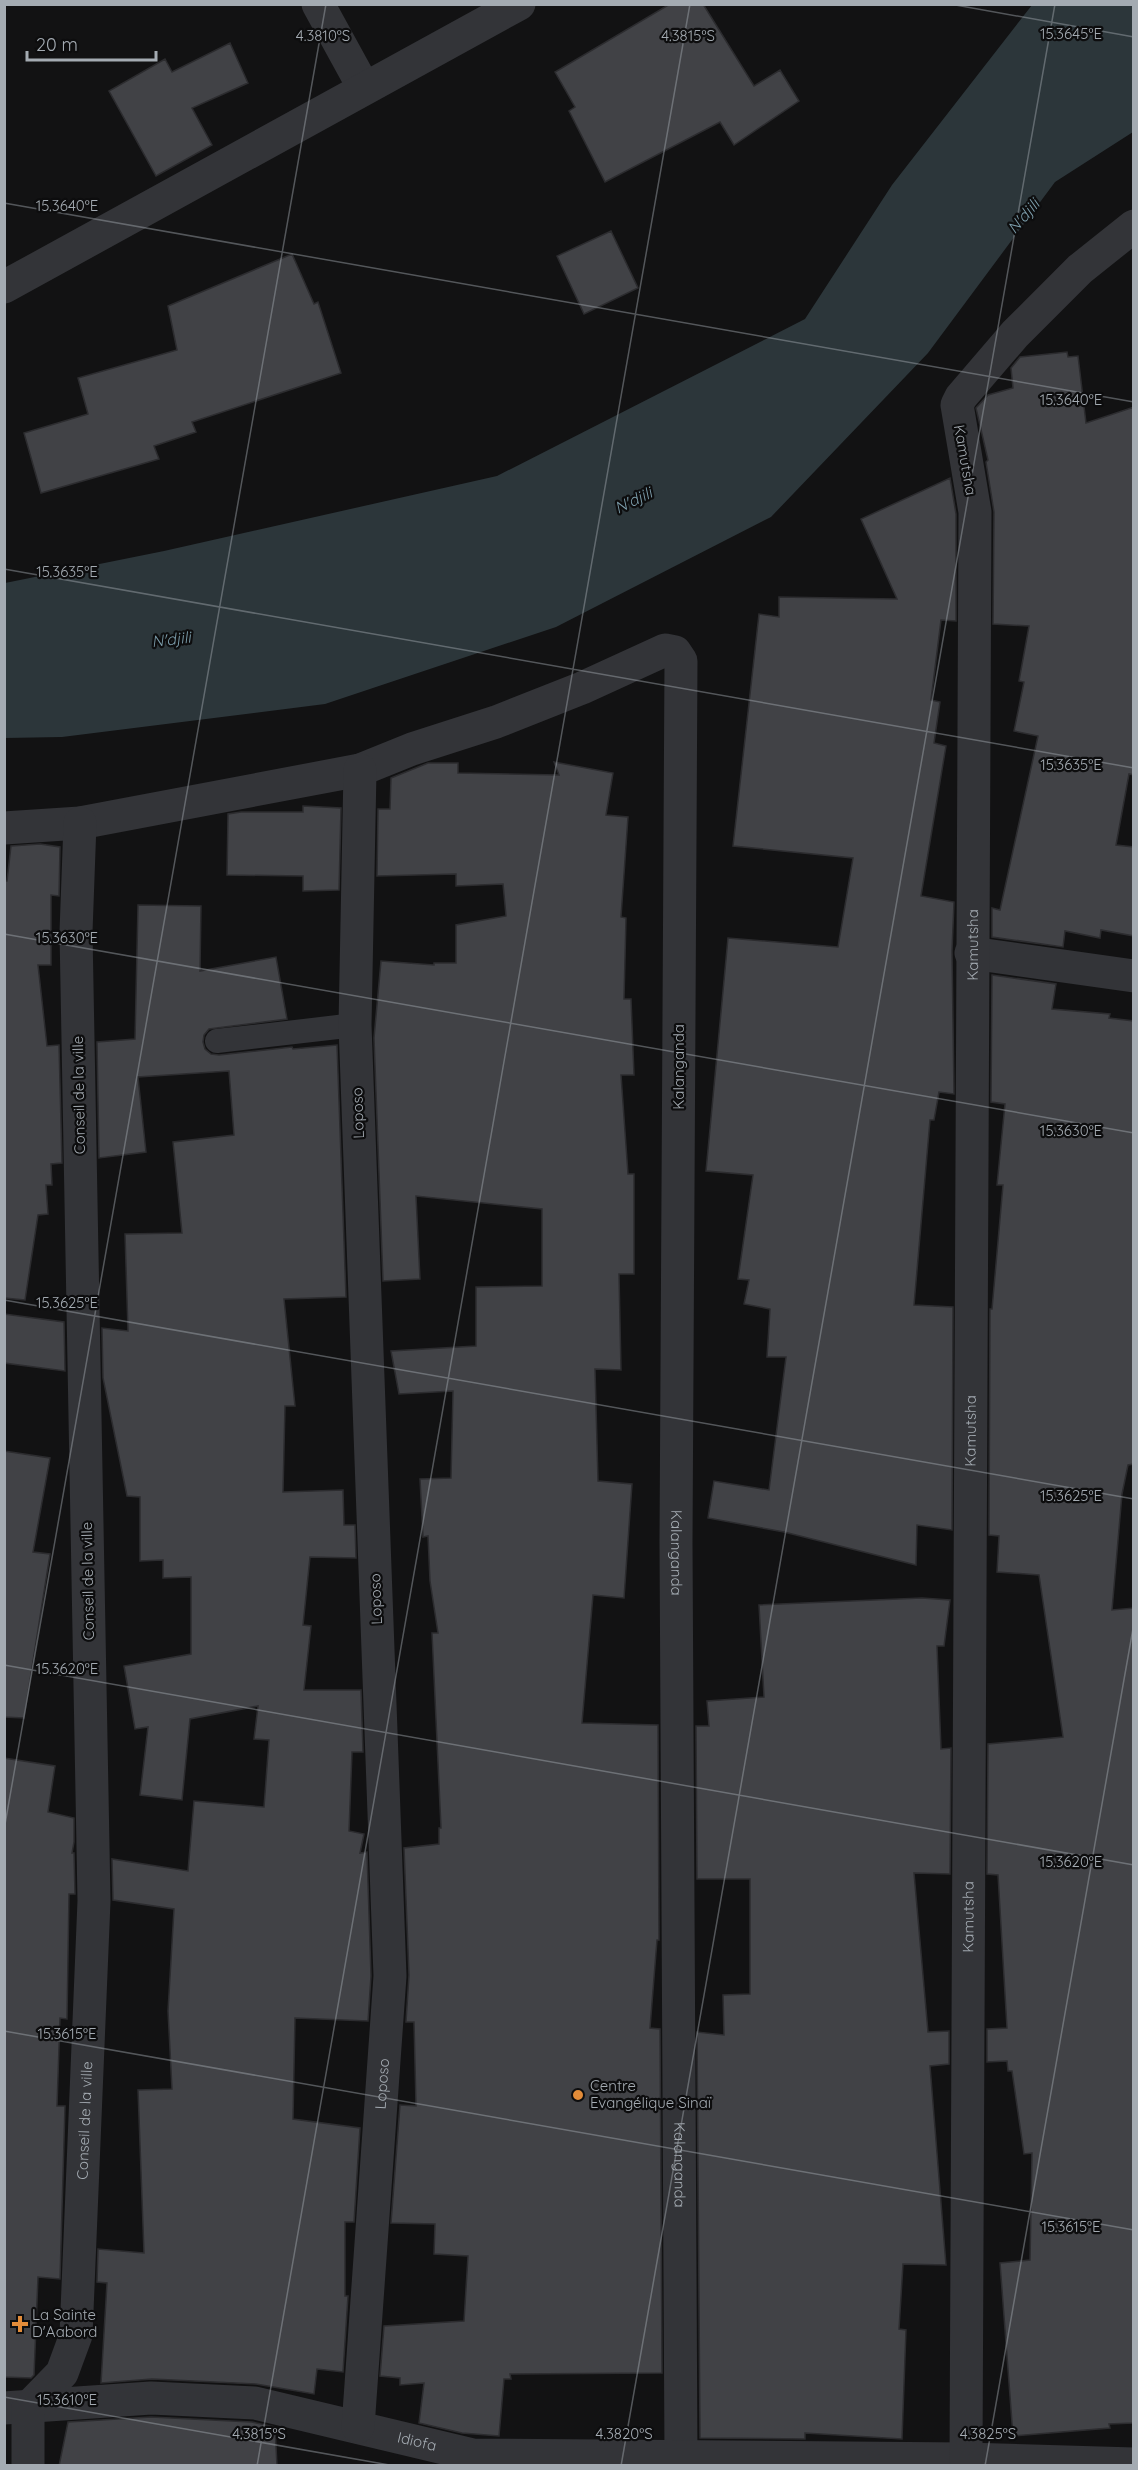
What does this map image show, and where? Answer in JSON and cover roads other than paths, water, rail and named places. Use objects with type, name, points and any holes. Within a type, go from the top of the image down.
[{"type":"street","points":[[318,4],[364,88]]},
{"type":"street","points":[[4,287],[519,4]]},
{"type":"street","name":"Kamutsha","points":[[966,2459],[971,953],[975,512],[957,405],[1015,334],[1080,269],[1134,226]]},
{"type":"street","name":"Kalanganda","points":[[360,770],[412,749],[518,714],[665,650],[675,652],[681,661],[676,1554],[681,2456]]},
{"type":"street","points":[[4,828],[80,823],[360,770]]},
{"type":"street","name":"Loposo","points":[[358,2427],[390,1976],[355,1025],[360,770]]},
{"type":"street","name":"Conseil de la ville","points":[[16,2408],[62,2373],[76,2335],[94,1901],[76,944],[80,823]]},
{"type":"street","points":[[971,953],[1134,976]]},
{"type":"street","name":"Idiofa","points":[[16,2408],[151,2398],[255,2403],[473,2455],[966,2459],[1134,2464]]},
{"type":"street","points":[[16,2408],[28,2466]]},
{"type":"lane","points":[[217,1041],[355,1025]]},
{"type":"water","name":"N'djili","points":[[1032,5],[1133,5],[1133,132],[1055,182],[928,353],[771,517],[556,627],[325,704],[62,737],[5,738],[5,583],[164,551],[497,476],[805,319],[892,185]]},
{"type":"place","name":"Centre Evangélique Sinaï","points":[[578,2095]]},
{"type":"place","name":"La Sainte D'Aabord","points":[[20,2324]]}]
